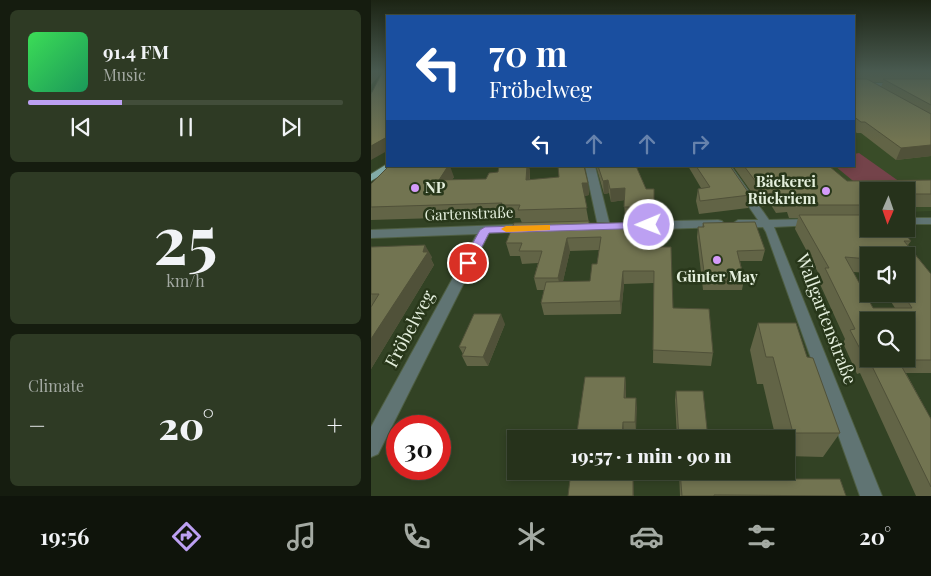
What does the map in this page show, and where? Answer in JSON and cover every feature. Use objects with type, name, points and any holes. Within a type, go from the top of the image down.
[{"type":"main road","points":[[371,178],[389,167]]},
{"type":"street","points":[[590,167],[608,226],[823,222]]},
{"type":"street","name":"Wallgartenstraße","points":[[727,167],[772,232],[871,496]]},
{"type":"street","points":[[915,221],[931,221]]},
{"type":"street","name":"Gartenstraße","points":[[371,234],[545,228]]},
{"type":"street","name":"Fröbelweg","points":[[371,447],[485,230]]},
{"type":"shaded area","points":[[855,111],[931,156],[931,211],[915,212],[915,182],[860,182],[860,198],[827,167],[855,167]]},
{"type":"shaded area","points":[[859,153],[900,182],[860,182],[860,185],[858,185],[836,167],[855,167],[855,154]]},
{"type":"building","points":[[371,94],[386,94],[386,138],[371,146]]},
{"type":"building","points":[[855,94],[895,94],[931,114],[931,145],[901,148],[865,122],[861,122],[855,118]]},
{"type":"building","points":[[911,94],[931,94],[931,105]]},
{"type":"building","points":[[388,167],[447,167],[439,180],[486,179],[489,173],[498,172],[499,167],[527,167],[526,180],[559,177],[558,167],[584,167],[588,183],[582,183],[587,208],[518,210],[520,205],[501,205],[502,203],[371,207],[371,184]]},
{"type":"building","points":[[598,167],[636,167],[646,189],[654,189],[654,201],[646,201],[646,207],[624,207],[625,188],[610,189],[608,180],[603,181]]},
{"type":"building","points":[[697,167],[731,167],[750,195],[700,201],[698,189],[710,187]]},
{"type":"building","points":[[745,167],[830,167],[847,181],[931,180],[931,194],[915,194],[915,182],[860,182],[860,205],[793,205],[790,200],[780,200],[774,193],[765,194]]},
{"type":"building","points":[[799,215],[860,215],[860,238],[908,238],[911,241],[904,241],[909,247],[860,247],[860,258],[845,257],[860,284],[860,302],[870,302],[873,308],[912,308],[908,302],[915,302],[915,254],[931,274],[931,360],[915,360],[915,312],[860,312],[860,349],[850,330],[855,329],[825,268],[829,268]]},
{"type":"building","points":[[623,220],[646,220],[647,247],[671,247],[673,308],[709,309],[713,353],[653,350],[654,271],[623,271],[620,301],[541,303],[546,282],[590,281],[592,264],[597,264],[601,237],[567,238],[558,278],[534,278],[542,251],[519,251],[522,243],[506,243],[514,223],[589,221],[589,223],[623,223]]},
{"type":"building","name":"Günter May","points":[[755,222],[765,250],[737,251],[744,279],[705,279],[698,227],[704,227],[703,223]]},
{"type":"building","points":[[425,245],[423,252],[428,252],[371,339],[371,307],[379,294],[371,294],[371,247]]},
{"type":"building","points":[[474,314],[501,314],[483,357],[462,356],[466,347],[459,347]]},
{"type":"building","points":[[758,323],[796,323],[807,357],[813,358],[840,433],[795,433],[795,430],[792,430],[773,357],[766,357]]},
{"type":"building","points":[[872,367],[902,367],[931,419],[931,487]]},
{"type":"building","points":[[585,377],[625,377],[624,398],[636,398],[635,422],[623,422],[623,430],[577,430]]},
{"type":"building","points":[[676,391],[703,391],[707,430],[678,430]]},
{"type":"building","points":[[840,479],[846,496],[714,495],[682,496],[681,480]]},
{"type":"building","points":[[570,480],[633,480],[633,496],[568,496]]},
{"type":"slow traffic","points":[[506,229],[546,228]]},
{"type":"place","name":"NP","points":[[415,188]]},
{"type":"place","name":"Bäckerei Rückriem","points":[[826,191]]},
{"type":"place","name":"Günter May","points":[[717,260]]},
{"type":"route","points":[[468,263],[485,230],[649,225]]}]
